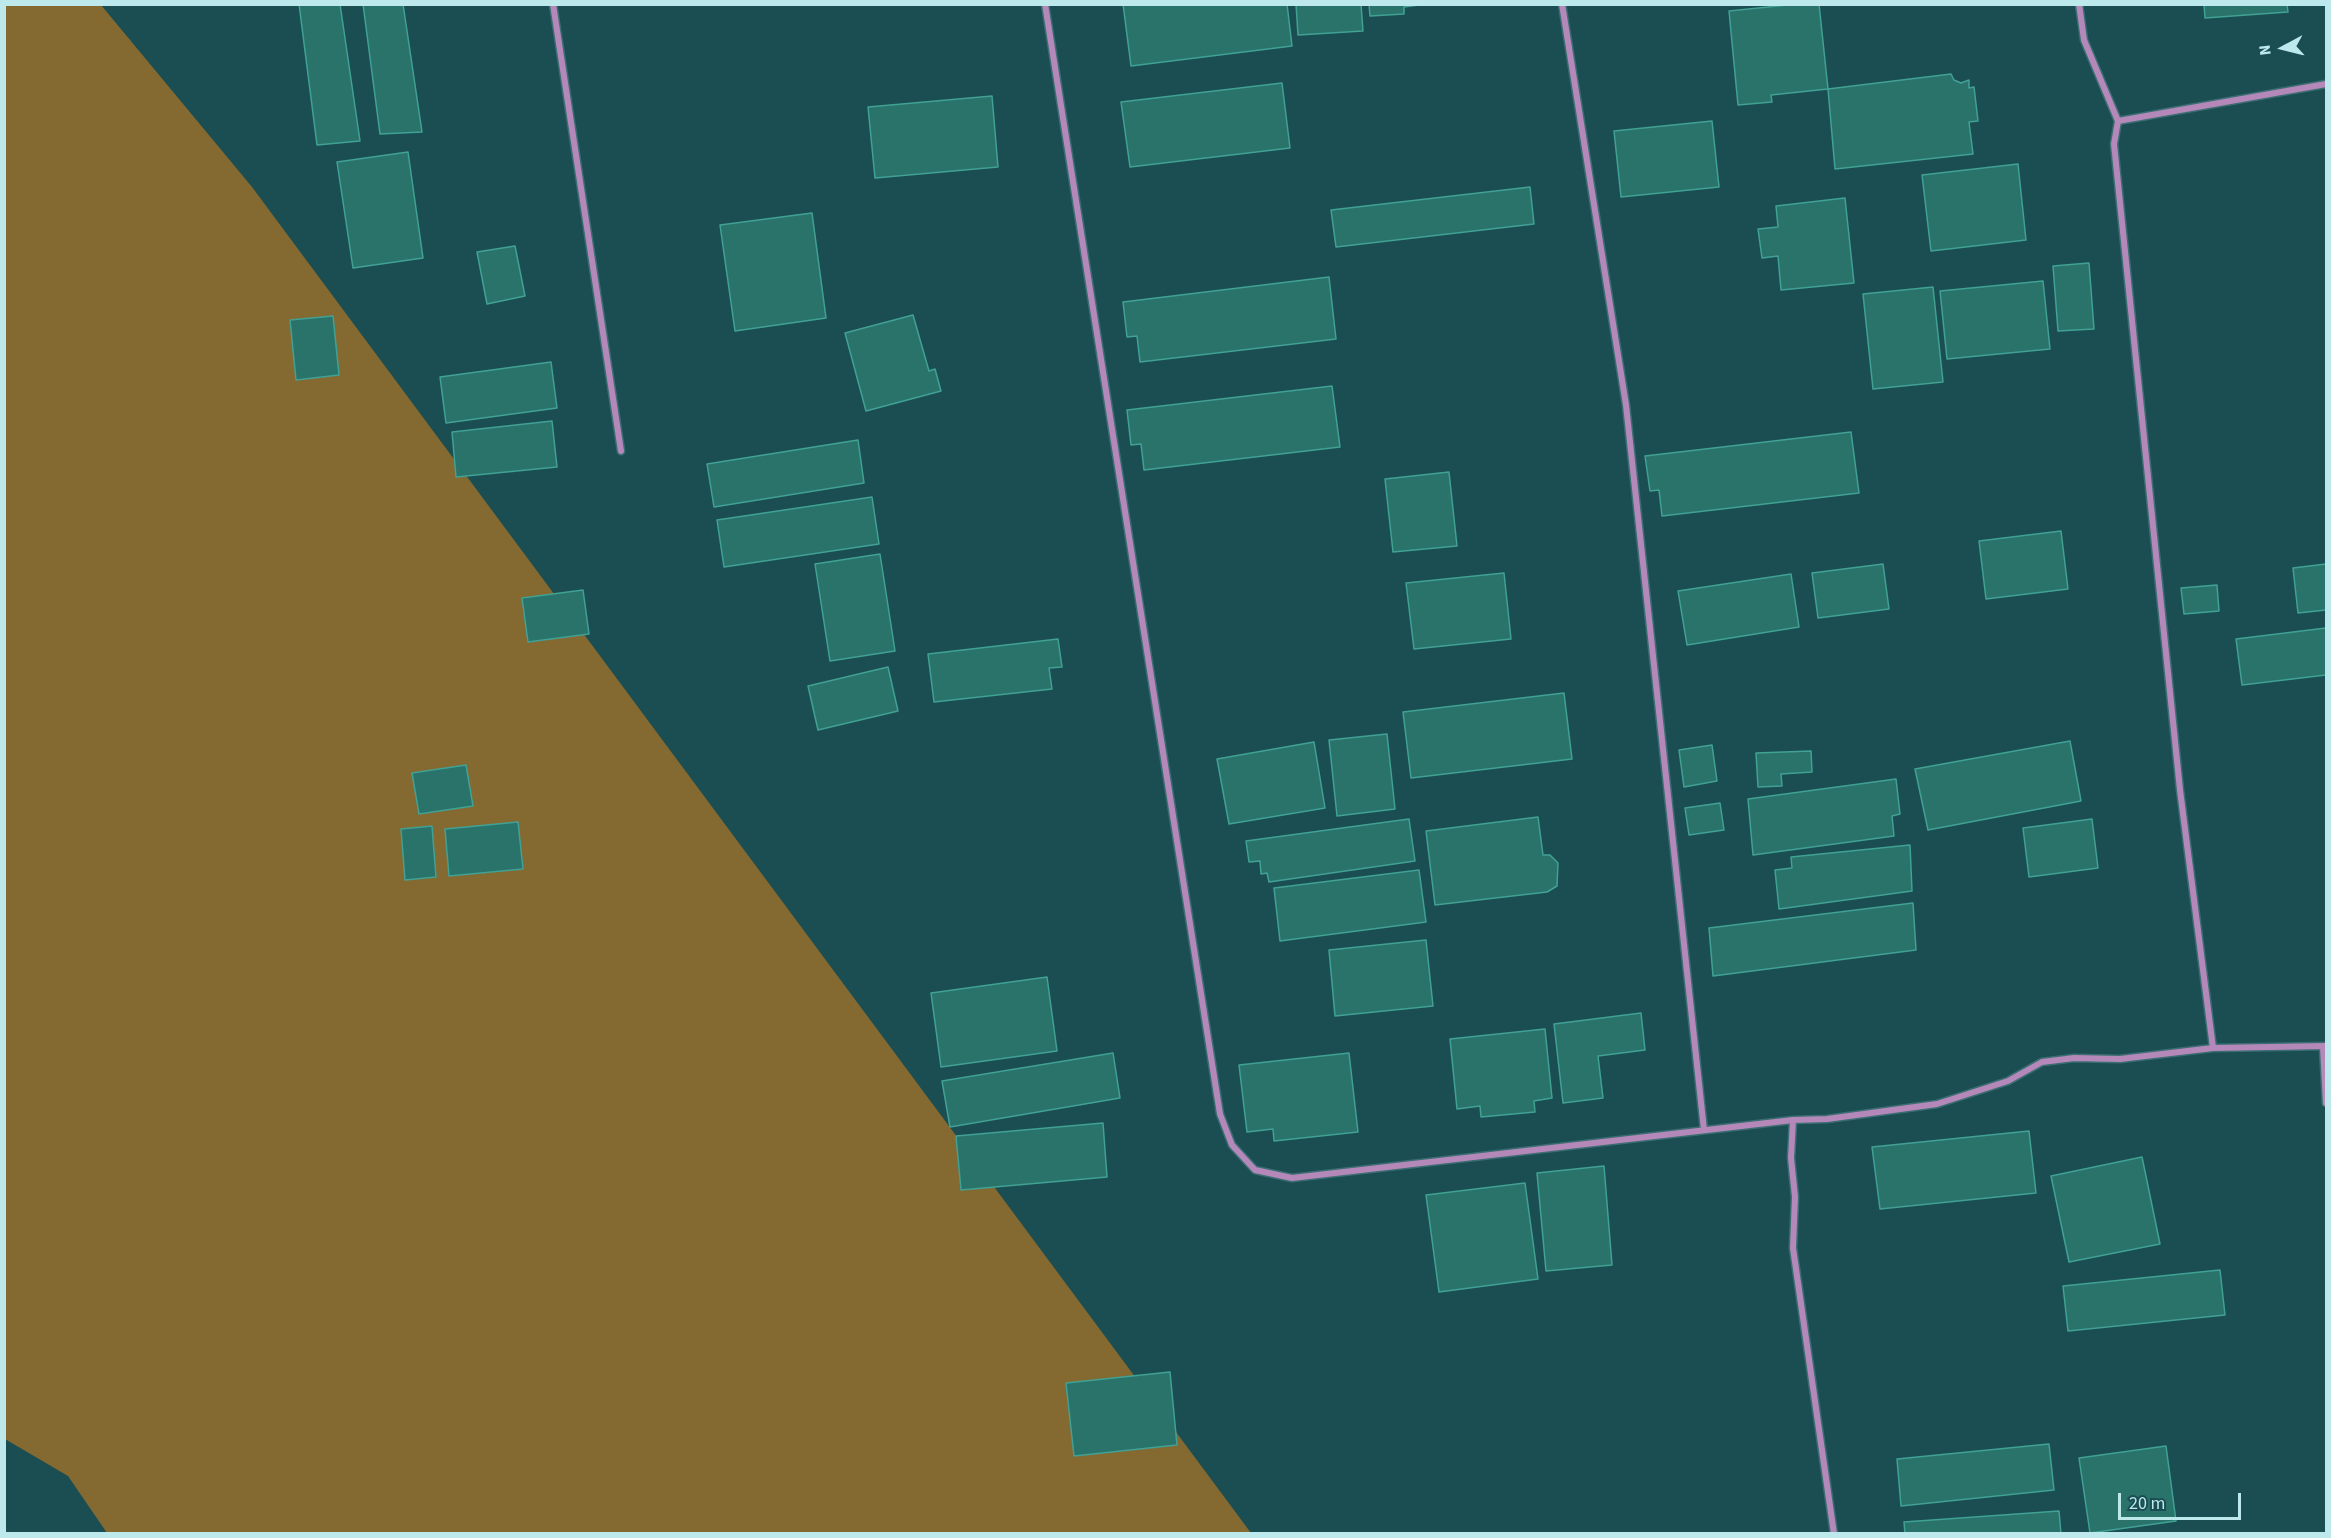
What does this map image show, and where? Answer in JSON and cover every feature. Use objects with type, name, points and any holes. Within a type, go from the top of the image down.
[{"type":"street","points":[[553,4],[621,451]]},
{"type":"street","points":[[1045,4],[1220,1114],[1232,1145],[1255,1170],[1292,1178],[1792,1120],[1827,1119],[1937,1104],[2008,1081],[2042,1062],[2074,1058],[2120,1059],[2213,1048],[2325,1046],[2326,1103]]},
{"type":"street","points":[[1562,4],[1626,405],[1704,1130]]},
{"type":"street","points":[[2079,4],[2084,40],[2118,121],[2114,144],[2142,434],[2180,790],[2213,1048]]},
{"type":"street","points":[[2118,121],[2326,84]]},
{"type":"street","points":[[1792,1120],[1791,1158],[1795,1197],[1793,1248],[1834,1533]]},
{"type":"shaded area","points":[[5,5],[101,5],[252,187],[1251,1533],[107,1533],[68,1476],[5,1439]]},
{"type":"building","points":[[299,4],[340,4],[360,141],[317,145]]},
{"type":"building","points":[[363,4],[403,4],[422,132],[380,134]]},
{"type":"building","points":[[1123,4],[1287,4],[1292,46],[1131,66]]},
{"type":"building","points":[[1296,4],[1361,4],[1363,31],[1298,35]]},
{"type":"building","points":[[1369,4],[1427,4],[1404,7],[1404,14],[1370,16]]},
{"type":"building","points":[[1819,4],[1828,89],[1771,95],[1772,102],[1738,105],[1729,11]]},
{"type":"building","points":[[2204,4],[2287,4],[2288,12],[2205,18]]},
{"type":"building","points":[[1951,74],[1954,80],[1961,83],[1969,80],[1969,88],[1974,87],[1978,121],[1969,122],[1973,154],[1835,169],[1828,89]]},
{"type":"building","points":[[1282,83],[1290,148],[1130,167],[1121,102]]},
{"type":"building","points":[[992,96],[998,167],[875,178],[868,107]]},
{"type":"building","points":[[1712,121],[1719,187],[1621,197],[1614,131]]},
{"type":"building","points":[[408,152],[423,258],[353,268],[337,162]]},
{"type":"building","points":[[2018,164],[2026,240],[1931,251],[1922,175]]},
{"type":"building","points":[[1530,187],[1534,224],[1336,247],[1331,210]]},
{"type":"building","points":[[1845,198],[1854,283],[1781,290],[1778,256],[1762,258],[1758,229],[1778,227],[1776,206]]},
{"type":"building","points":[[812,213],[826,318],[735,331],[720,225]]},
{"type":"building","points":[[515,246],[525,296],[487,304],[477,252]]},
{"type":"building","points":[[2089,263],[2094,329],[2058,331],[2053,266]]},
{"type":"building","points":[[1329,277],[1336,339],[1140,362],[1137,336],[1127,337],[1123,302]]},
{"type":"building","points":[[2043,281],[2050,349],[1947,359],[1940,291]]},
{"type":"building","points":[[1933,287],[1943,382],[1873,389],[1863,294]]},
{"type":"building","points":[[913,315],[929,371],[935,369],[941,391],[866,411],[845,333]]},
{"type":"building","points":[[333,316],[339,375],[296,380],[290,320]]},
{"type":"building","points":[[551,362],[557,408],[446,423],[440,377]]},
{"type":"building","points":[[1332,386],[1340,447],[1144,470],[1141,444],[1131,445],[1127,410]]},
{"type":"building","points":[[552,421],[557,467],[456,477],[452,432]]},
{"type":"building","points":[[1851,432],[1859,493],[1662,516],[1659,490],[1650,491],[1645,456]]},
{"type":"building","points":[[858,440],[864,483],[714,507],[707,464]]},
{"type":"building","points":[[1449,472],[1457,546],[1393,552],[1385,479]]},
{"type":"building","points":[[872,497],[879,544],[724,567],[717,520]]},
{"type":"building","points":[[2061,531],[2068,589],[1986,599],[1979,541]]},
{"type":"building","points":[[880,554],[895,651],[830,661],[815,564]]},
{"type":"building","points":[[1883,564],[1889,609],[1818,618],[1812,573]]},
{"type":"building","points":[[2326,564],[2326,610],[2298,613],[2293,568]]},
{"type":"building","points":[[1504,573],[1511,639],[1414,649],[1406,583]]},
{"type":"building","points":[[1791,574],[1799,627],[1687,645],[1678,591]]},
{"type":"building","points":[[2217,585],[2219,611],[2184,614],[2181,588]]},
{"type":"building","points":[[583,590],[589,634],[528,642],[522,598]]},
{"type":"building","points":[[2326,628],[2326,675],[2242,685],[2236,639]]},
{"type":"building","points":[[1058,639],[1062,667],[1049,668],[1052,689],[934,702],[928,654]]},
{"type":"building","points":[[888,667],[898,711],[818,730],[808,686]]},
{"type":"building","points":[[1564,693],[1572,759],[1411,778],[1403,712]]},
{"type":"building","points":[[1387,734],[1395,809],[1337,816],[1329,740]]},
{"type":"building","points":[[2070,741],[2081,801],[1928,830],[1915,769]]},
{"type":"building","points":[[1314,742],[1325,808],[1229,824],[1217,759]]},
{"type":"building","points":[[1712,745],[1717,781],[1684,787],[1679,750]]},
{"type":"building","points":[[1811,751],[1812,772],[1781,774],[1782,786],[1758,787],[1756,753]]},
{"type":"building","points":[[466,765],[473,806],[419,814],[412,773]]},
{"type":"building","points":[[1896,779],[1900,814],[1892,816],[1894,836],[1753,855],[1748,799]]},
{"type":"building","points":[[1720,803],[1724,830],[1689,835],[1685,808]]},
{"type":"building","points":[[1538,817],[1543,855],[1550,855],[1558,863],[1557,886],[1547,892],[1435,905],[1426,831]]},
{"type":"building","points":[[1409,819],[1415,861],[1269,882],[1267,873],[1261,874],[1260,861],[1249,862],[1246,841]]},
{"type":"building","points":[[2092,819],[2098,868],[2029,877],[2023,828]]},
{"type":"building","points":[[518,822],[523,869],[449,876],[445,829]]},
{"type":"building","points":[[432,826],[436,877],[405,880],[401,829]]},
{"type":"building","points":[[1910,845],[1912,891],[1779,909],[1775,870],[1792,868],[1791,857]]},
{"type":"building","points":[[1419,870],[1426,922],[1280,941],[1274,888]]},
{"type":"building","points":[[1913,903],[1916,950],[1713,976],[1709,928]]},
{"type":"building","points":[[1426,940],[1433,1006],[1335,1016],[1329,950]]},
{"type":"building","points":[[1047,977],[1057,1051],[941,1067],[931,993]]},
{"type":"building","points":[[1641,1013],[1645,1050],[1598,1056],[1603,1098],[1563,1103],[1554,1024]]},
{"type":"building","points":[[1545,1029],[1552,1098],[1534,1101],[1535,1112],[1481,1117],[1480,1106],[1457,1109],[1450,1039]]},
{"type":"building","points":[[1113,1053],[1120,1098],[950,1127],[942,1081]]},
{"type":"building","points":[[1349,1053],[1358,1132],[1274,1141],[1273,1129],[1247,1132],[1239,1065]]},
{"type":"building","points":[[1103,1123],[1107,1177],[961,1190],[956,1136]]},
{"type":"building","points":[[2029,1131],[2036,1193],[1880,1209],[1872,1147]]},
{"type":"building","points":[[2142,1157],[2160,1244],[2069,1262],[2051,1176]]},
{"type":"building","points":[[1604,1166],[1612,1265],[1546,1271],[1537,1173]]},
{"type":"building","points":[[1525,1183],[1538,1279],[1439,1292],[1426,1195]]},
{"type":"building","points":[[2220,1270],[2225,1315],[2068,1331],[2063,1286]]},
{"type":"building","points":[[1170,1372],[1177,1445],[1074,1456],[1066,1383]]},
{"type":"building","points":[[2049,1444],[2054,1490],[1901,1506],[1897,1459]]},
{"type":"building","points":[[2166,1446],[2176,1521],[2090,1533],[2079,1458]]},
{"type":"building","points":[[2059,1511],[2061,1534],[1905,1534],[1904,1522]]}]
